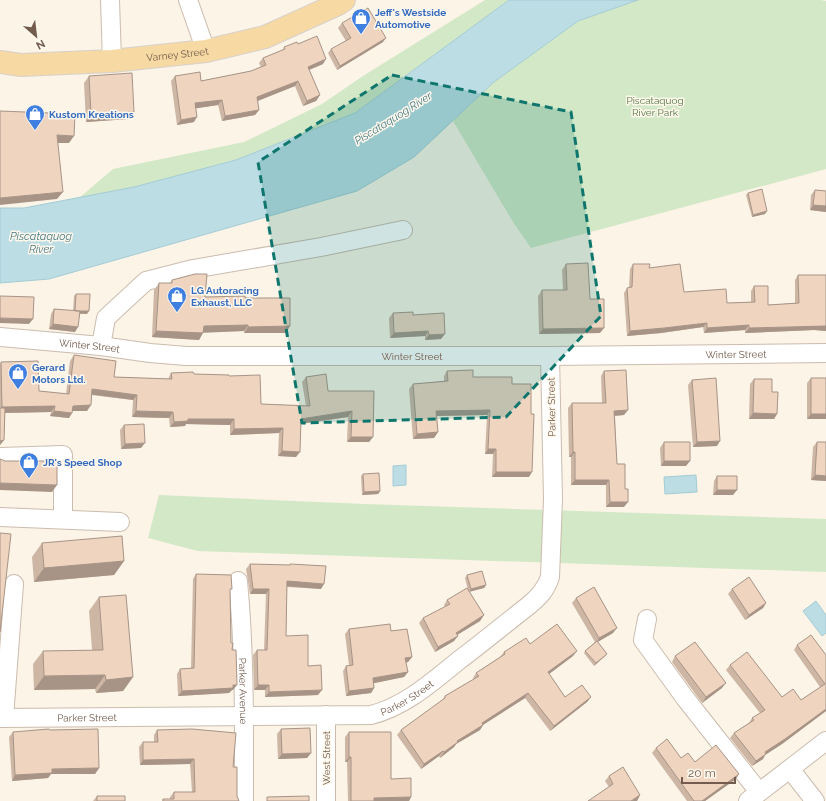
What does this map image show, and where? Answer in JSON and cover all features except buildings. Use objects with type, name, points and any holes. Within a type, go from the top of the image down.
[{"type":"main road","name":"Varney Street","points":[[0,62],[21,64],[112,61],[206,51],[265,37],[344,0]]},
{"type":"street","points":[[110,0],[112,61]]},
{"type":"street","points":[[188,0],[206,51]]},
{"type":"street","points":[[101,346],[106,318],[146,281],[193,269],[321,247],[403,230]]},
{"type":"street","name":"Winter Street","points":[[0,337],[101,346],[150,353],[186,356],[550,356],[826,353]]},
{"type":"street","name":"Parker Street","points":[[2,718],[371,715],[385,712],[397,705],[431,682],[536,600],[544,591],[550,577],[553,500],[550,356]]},
{"type":"street","points":[[0,457],[63,455],[63,520]]},
{"type":"street","points":[[0,517],[120,522]]},
{"type":"street","name":"Parker Avenue","points":[[238,581],[242,628],[245,716],[244,801]]},
{"type":"street","points":[[2,718],[14,584]]},
{"type":"street","points":[[647,619],[643,640],[754,797],[826,741]]},
{"type":"street","name":"West Street","points":[[326,715],[326,801]]},
{"type":"street","points":[[790,769],[815,801]]},
{"type":"highlighted area","points":[[392,75],[571,112],[601,316],[506,417],[302,423],[258,162]]},
{"type":"green space","points":[[485,0],[509,0],[355,113],[236,160],[134,187],[79,198],[113,169],[244,142],[322,104],[363,76]]},
{"type":"green space","name":"Piscataquog River Park","points":[[638,0],[826,1],[826,169],[531,248],[513,222],[453,121],[494,82],[578,21]]},
{"type":"green space","points":[[159,495],[364,504],[826,519],[826,572],[198,551],[148,538]]},
{"type":"water","name":"Piscataquog River","points":[[509,0],[638,0],[578,21],[494,82],[414,157],[357,191],[49,279],[0,283],[0,208],[24,208],[134,187],[236,160],[355,113]]},
{"type":"water","points":[[406,465],[406,485],[393,486],[393,466]]},
{"type":"water","points":[[696,475],[697,492],[665,494],[664,477]]},
{"type":"water","points":[[816,601],[826,615],[826,633],[822,636],[803,611]]},
{"type":"place","name":"Jeff's Westside Automotive","points":[[361,35]]},
{"type":"place","name":"Kustom Kreations","points":[[35,131]]},
{"type":"place","name":"LG Autoracing Exhaust, LLC","points":[[177,313]]},
{"type":"place","name":"Gerard Motors Ltd.","points":[[18,390]]},
{"type":"place","name":"JR's Speed Shop","points":[[29,479]]}]
